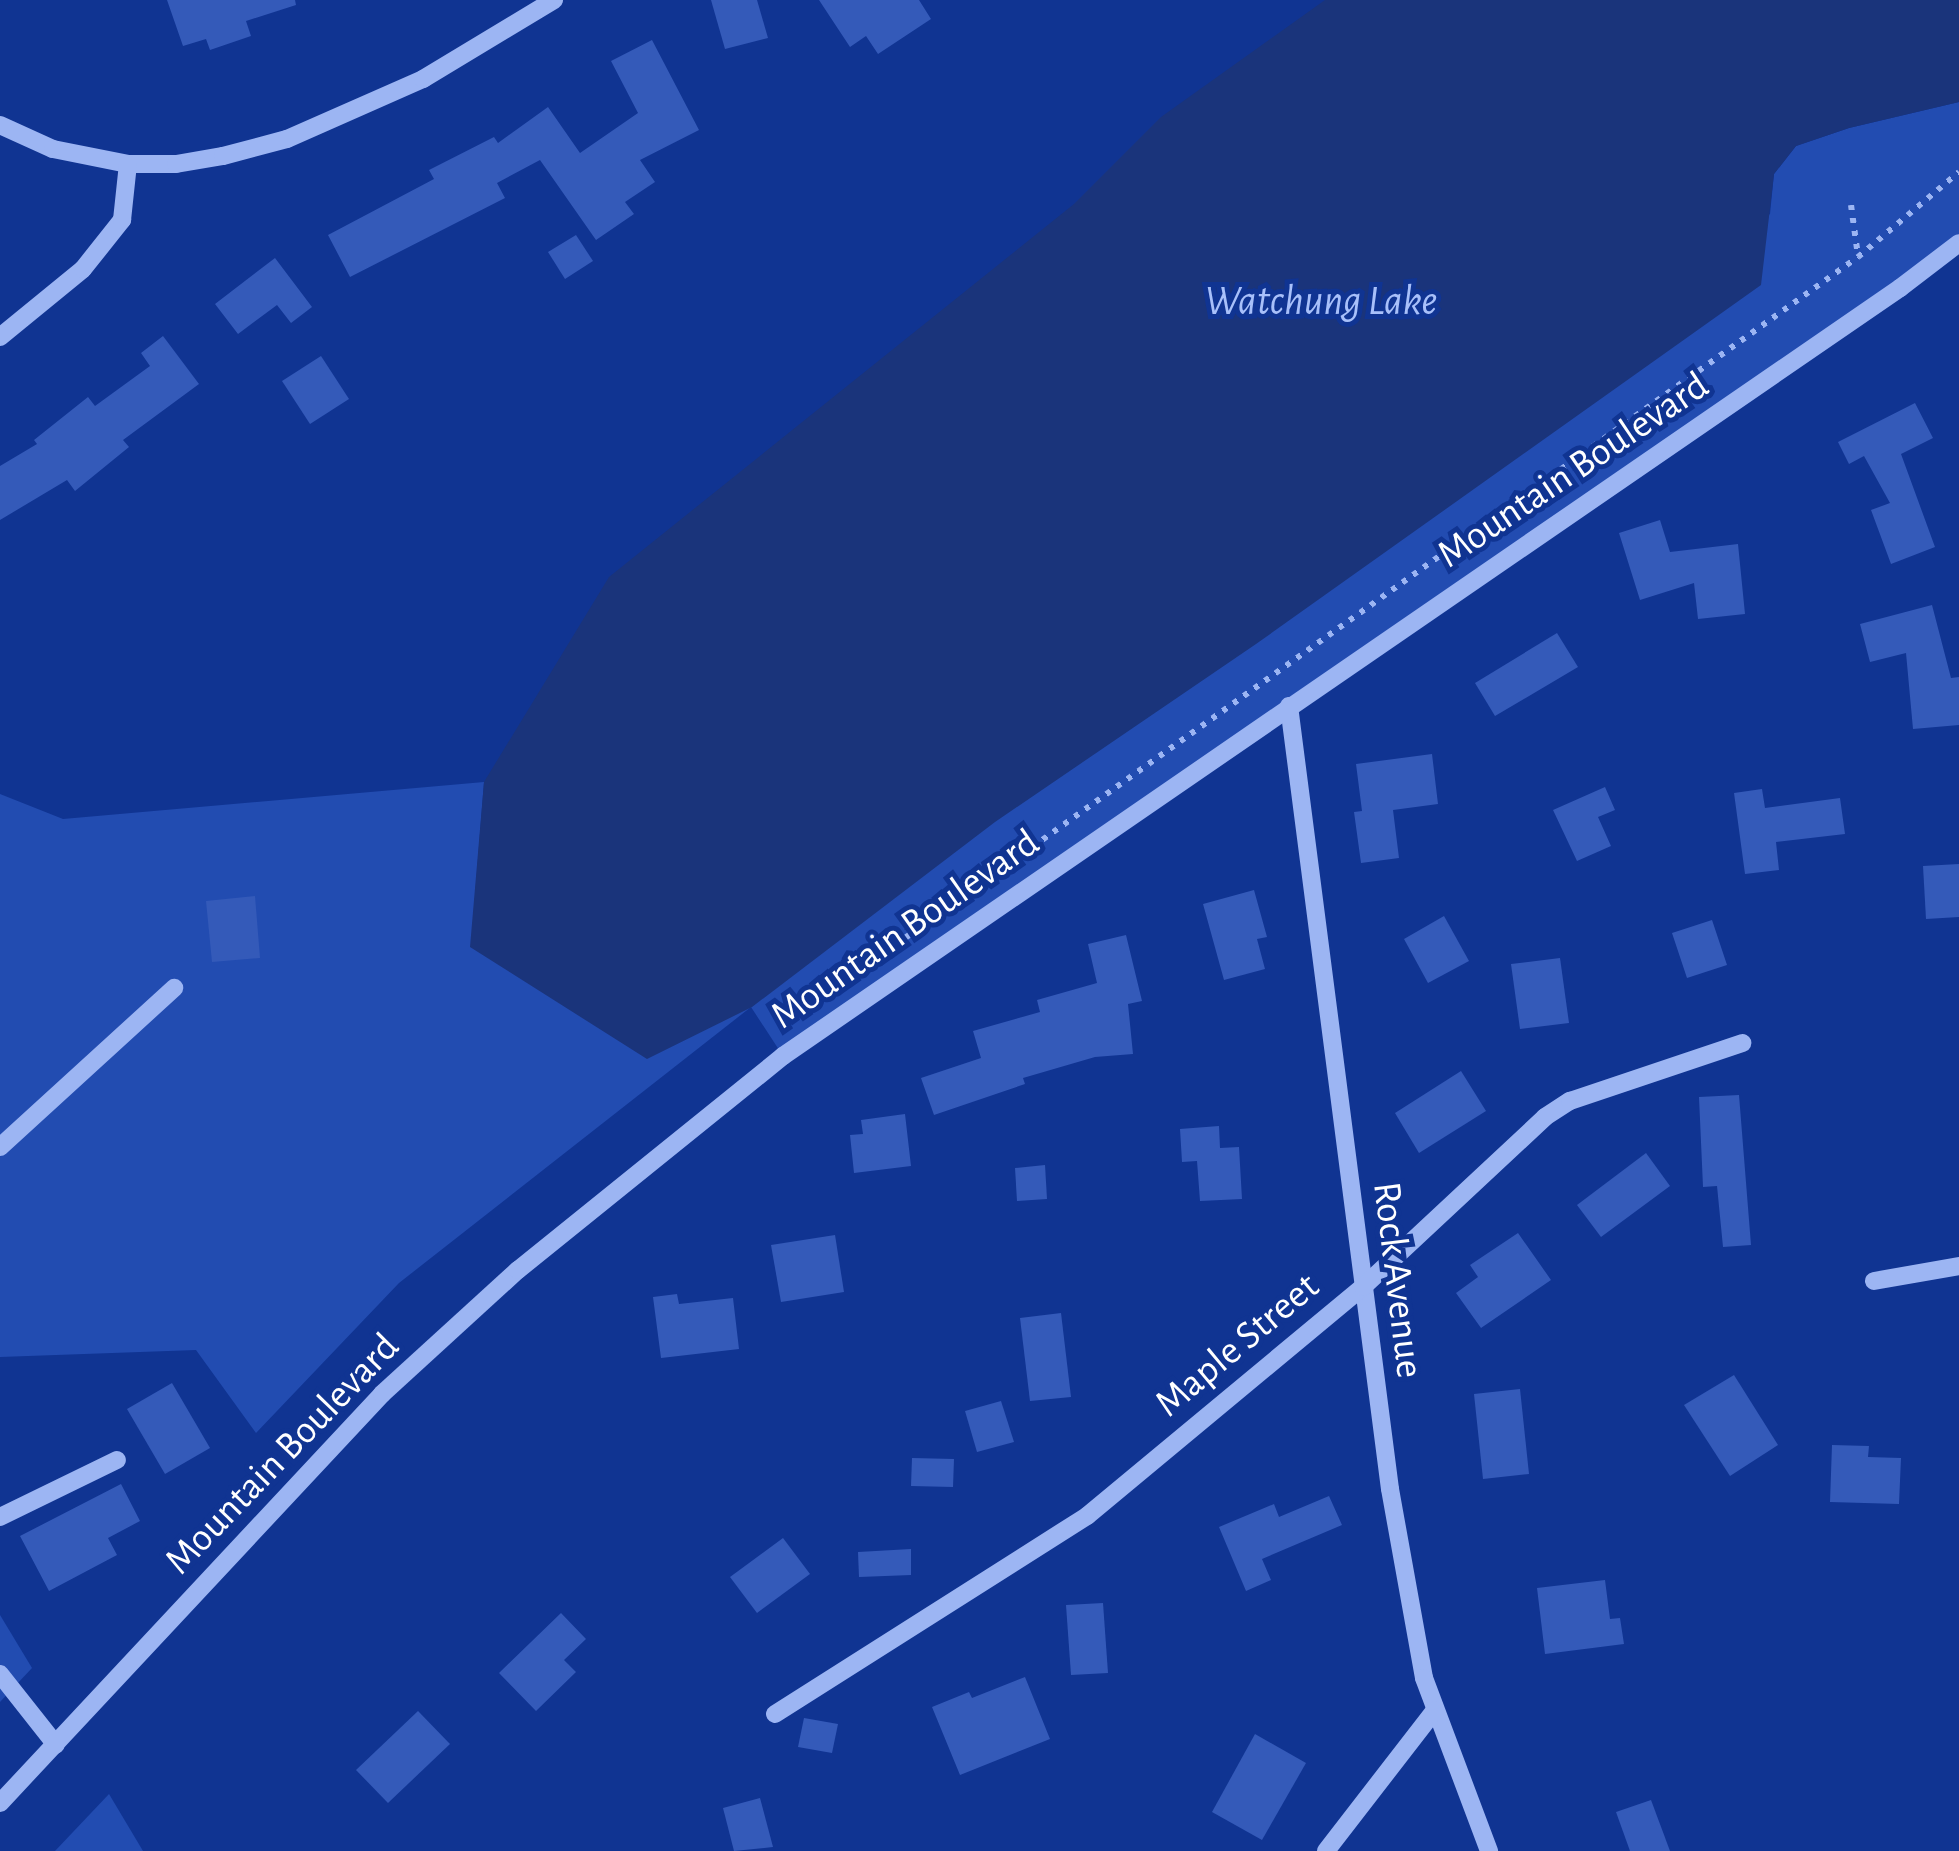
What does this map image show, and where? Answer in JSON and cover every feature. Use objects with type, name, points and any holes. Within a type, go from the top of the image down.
[{"type":"street","points":[[0,126],[53,150],[128,164],[176,164],[287,139],[423,78],[554,0]]},
{"type":"street","points":[[0,338],[84,269],[122,220],[128,164]]},
{"type":"street","name":"Mountain Boulevard","points":[[0,1802],[382,1394],[518,1270],[783,1056],[1900,288],[1959,242]]},
{"type":"street","name":"Rock Avenue","points":[[1289,706],[1390,1489],[1424,1678],[1489,1851]]},
{"type":"street","points":[[0,1147],[174,988]]},
{"type":"street","name":"Maple Street","points":[[775,1714],[1086,1516],[1363,1287],[1544,1117],[1570,1101],[1742,1043]]},
{"type":"street","points":[[1874,1281],[1959,1266]]},
{"type":"street","points":[[0,1517],[117,1460]]},
{"type":"street","points":[[0,1674],[56,1745]]},
{"type":"street","points":[[1326,1851],[1436,1710]]},
{"type":"path","points":[[850,977],[1858,257],[1959,172]]},
{"type":"path","points":[[1850,205],[1858,257]]},
{"type":"shaded area","points":[[1959,102],[1959,243],[783,1056],[751,1007],[399,1283],[256,1433],[196,1350],[0,1357],[0,794],[63,819],[484,782],[471,947],[752,1006],[1770,214],[1774,174],[1796,146],[1849,128]]},
{"type":"shaded area","points":[[0,1615],[32,1668],[0,1702]]},
{"type":"shaded area","points":[[109,1794],[143,1851],[55,1851]]},
{"type":"water","name":"Watchung Lake","points":[[1325,0],[1959,0],[1959,102],[1849,128],[1796,146],[1774,174],[1761,285],[1256,644],[995,822],[752,1007],[647,1059],[470,947],[484,782],[609,577],[1074,204],[1161,117]]},
{"type":"building","points":[[167,0],[295,0],[296,5],[246,21],[251,36],[210,50],[206,39],[183,46]]},
{"type":"building","points":[[711,0],[757,0],[768,38],[725,49]]},
{"type":"building","points":[[819,0],[919,0],[931,19],[878,54],[866,36],[850,47]]},
{"type":"building","points":[[652,40],[699,130],[640,160],[655,182],[625,202],[634,214],[596,240],[540,160],[497,183],[505,198],[350,277],[328,235],[434,179],[429,170],[494,137],[498,143],[548,107],[580,153],[638,113],[611,61]]},
{"type":"building","points":[[576,235],[593,261],[565,279],[548,252]]},
{"type":"building","points":[[275,258],[312,307],[291,323],[277,305],[238,334],[215,304]]},
{"type":"building","points":[[163,336],[199,384],[123,440],[129,447],[75,491],[67,480],[0,520],[0,466],[37,444],[34,440],[88,397],[95,406],[150,366],[141,353]]},
{"type":"building","points":[[321,356],[349,399],[310,424],[282,381]]},
{"type":"building","points":[[1915,403],[1933,438],[1901,454],[1935,547],[1891,564],[1871,510],[1890,503],[1864,456],[1849,464],[1838,442]]},
{"type":"building","points":[[1660,520],[1670,552],[1738,544],[1745,614],[1698,619],[1694,583],[1640,600],[1619,533]]},
{"type":"building","points":[[1932,605],[1951,678],[1959,677],[1959,725],[1913,729],[1906,653],[1870,662],[1860,624]]},
{"type":"building","points":[[1557,633],[1578,667],[1495,716],[1475,683]]},
{"type":"building","points":[[1432,754],[1438,804],[1393,810],[1399,858],[1361,863],[1354,812],[1362,811],[1356,764]]},
{"type":"building","points":[[1605,787],[1615,810],[1598,817],[1611,846],[1577,861],[1553,810]]},
{"type":"building","points":[[1762,789],[1765,808],[1840,798],[1845,834],[1776,842],[1779,870],[1745,874],[1734,793]]},
{"type":"building","points":[[1959,864],[1959,917],[1926,919],[1923,866]]},
{"type":"building","points":[[1254,890],[1267,937],[1257,939],[1265,969],[1224,980],[1203,904]]},
{"type":"building","points":[[255,896],[260,958],[212,962],[206,901]]},
{"type":"building","points":[[1444,916],[1469,961],[1428,983],[1404,939]]},
{"type":"building","points":[[1712,920],[1727,965],[1687,978],[1672,933]]},
{"type":"building","points":[[1126,935],[1142,1001],[1128,1004],[1133,1054],[1095,1057],[1023,1078],[1025,1084],[934,1115],[921,1078],[981,1058],[973,1031],[1040,1012],[1037,1000],[1097,983],[1088,944]]},
{"type":"building","points":[[1560,958],[1569,1023],[1520,1029],[1511,964]]},
{"type":"building","points":[[1461,1071],[1486,1111],[1419,1153],[1395,1113]]},
{"type":"building","points":[[1739,1095],[1751,1245],[1723,1247],[1717,1186],[1703,1187],[1699,1097]]},
{"type":"building","points":[[905,1114],[911,1166],[854,1173],[850,1135],[863,1134],[861,1120]]},
{"type":"building","points":[[1219,1126],[1220,1148],[1239,1147],[1242,1199],[1200,1201],[1197,1161],[1182,1162],[1180,1129]]},
{"type":"building","points":[[1646,1153],[1670,1186],[1601,1237],[1577,1205]]},
{"type":"building","points":[[1045,1165],[1047,1199],[1017,1201],[1015,1168]]},
{"type":"building","points":[[1518,1233],[1551,1280],[1481,1328],[1456,1293],[1478,1277],[1470,1265]]},
{"type":"building","points":[[835,1235],[844,1292],[781,1302],[771,1245]]},
{"type":"building","points":[[677,1294],[679,1304],[733,1298],[739,1349],[661,1358],[653,1297]]},
{"type":"building","points":[[1061,1313],[1071,1397],[1030,1401],[1020,1318]]},
{"type":"building","points":[[1734,1375],[1778,1445],[1730,1476],[1684,1405]]},
{"type":"building","points":[[172,1383],[210,1448],[165,1474],[127,1409]]},
{"type":"building","points":[[1520,1389],[1529,1474],[1483,1479],[1474,1394]]},
{"type":"building","points":[[1001,1401],[1014,1442],[977,1452],[965,1411]]},
{"type":"building","points":[[1832,1445],[1869,1446],[1868,1457],[1901,1458],[1899,1504],[1830,1502]]},
{"type":"building","points":[[912,1458],[954,1459],[953,1487],[911,1486]]},
{"type":"building","points":[[121,1484],[140,1521],[108,1538],[117,1555],[49,1591],[20,1536]]},
{"type":"building","points":[[1329,1496],[1342,1525],[1262,1559],[1271,1580],[1246,1591],[1219,1527],[1274,1504],[1279,1517]]},
{"type":"building","points":[[783,1538],[810,1574],[757,1613],[730,1577]]},
{"type":"building","points":[[911,1549],[911,1575],[859,1577],[858,1552]]},
{"type":"building","points":[[1605,1580],[1610,1619],[1620,1618],[1624,1644],[1545,1654],[1537,1588]]},
{"type":"building","points":[[1103,1603],[1108,1673],[1071,1675],[1066,1605]]},
{"type":"building","points":[[561,1613],[586,1639],[564,1660],[576,1672],[536,1711],[499,1673]]},
{"type":"building","points":[[1025,1677],[1050,1739],[960,1775],[932,1707],[969,1692],[972,1698]]},
{"type":"building","points":[[418,1711],[450,1744],[388,1803],[356,1770]]},
{"type":"building","points":[[804,1718],[838,1724],[832,1753],[798,1747]]},
{"type":"building","points":[[1255,1734],[1306,1763],[1262,1840],[1212,1812]]},
{"type":"building","points":[[760,1798],[773,1847],[734,1851],[723,1808]]},
{"type":"building","points":[[1651,1800],[1670,1851],[1630,1851],[1616,1812]]}]
